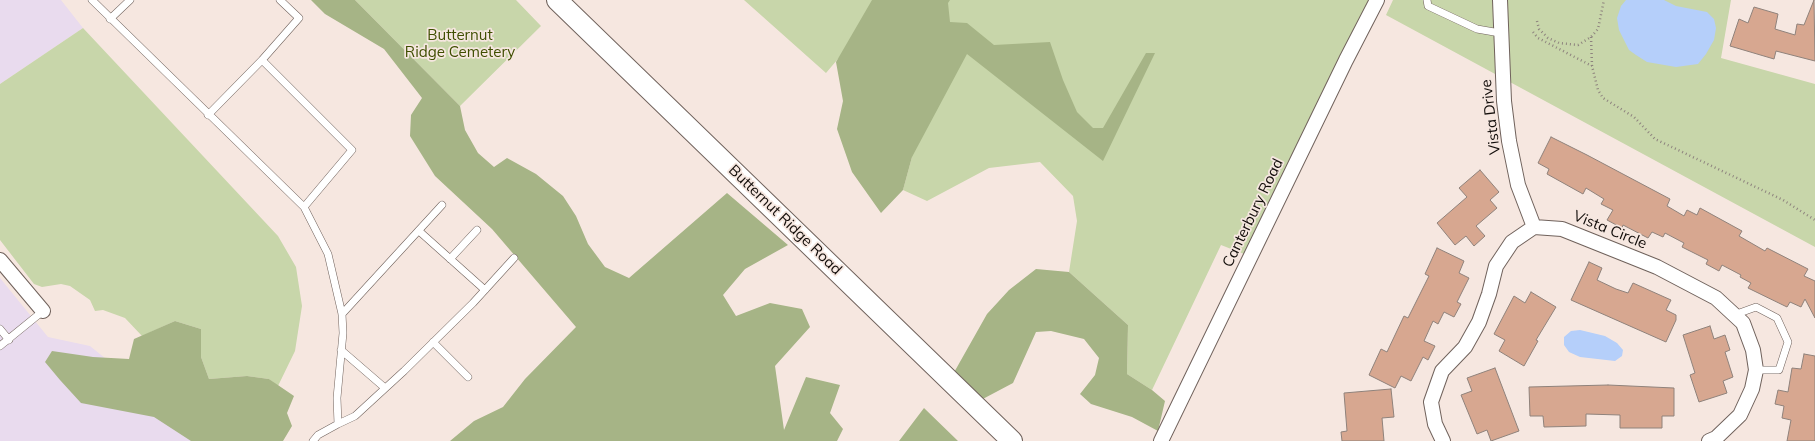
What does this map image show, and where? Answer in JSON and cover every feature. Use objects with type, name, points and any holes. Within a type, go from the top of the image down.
[{"type":"street","name":"Butternut Ridge Road","points":[[557,0],[1012,441]]},
{"type":"street","name":"Canterbury Road","points":[[1161,441],[1346,60],[1377,0]]},
{"type":"street","name":"Vista Drive","points":[[1500,0],[1500,33],[1509,141],[1518,185],[1534,227]]},
{"type":"street","name":"Vista Circle","points":[[1534,227],[1562,229],[1656,267],[1716,298],[1743,323],[1753,350],[1756,370],[1752,389],[1740,415],[1716,438],[1709,441]]},
{"type":"street","points":[[1443,441],[1434,424],[1431,402],[1442,371],[1465,346],[1479,322],[1489,294],[1496,266],[1512,242],[1534,227]]},
{"type":"street","points":[[0,260],[44,311]]},
{"type":"lane","points":[[92,0],[304,207],[328,254],[342,314],[337,398],[338,424]]},
{"type":"lane","points":[[110,19],[130,0]]},
{"type":"lane","points":[[208,114],[262,60],[299,18],[280,0]]},
{"type":"lane","points":[[1427,0],[1428,6],[1477,29],[1500,33]]},
{"type":"lane","points":[[262,60],[352,150],[304,207]]},
{"type":"lane","points":[[342,314],[442,205]]},
{"type":"lane","points":[[450,259],[478,230]]},
{"type":"lane","points":[[419,231],[485,290]]},
{"type":"lane","points":[[312,441],[318,435],[355,416],[433,342],[485,290],[514,258]]},
{"type":"lane","points":[[1734,315],[1756,308],[1777,318],[1788,342],[1779,370],[1756,370]]},
{"type":"lane","points":[[0,346],[44,311]]},
{"type":"lane","points":[[0,329],[8,340]]},
{"type":"lane","points":[[433,342],[468,377]]},
{"type":"lane","points":[[341,350],[385,388]]},
{"type":"path","points":[[1537,21],[1539,29],[1548,38],[1559,43],[1578,45],[1591,37],[1598,29],[1604,0]]},
{"type":"path","points":[[1533,32],[1538,38],[1592,66]]},
{"type":"path","points":[[1591,37],[1592,66],[1598,90],[1603,98],[1634,117],[1655,139],[1782,200],[1815,220]]},
{"type":"shaded area","points":[[0,0],[61,0],[83,28],[0,84]]},
{"type":"shaded area","points":[[0,278],[48,337],[90,346],[208,441],[0,441]]},
{"type":"green space","points":[[311,0],[355,0],[460,106],[465,130],[478,153],[494,167],[507,158],[536,174],[563,196],[576,216],[588,244],[605,267],[629,278],[727,193],[788,245],[745,269],[723,295],[736,316],[770,303],[802,309],[810,327],[775,366],[784,430],[806,377],[840,385],[830,413],[843,429],[837,441],[450,441],[474,421],[503,407],[525,379],[576,327],[492,229],[435,176],[410,136],[411,115],[422,98],[384,49],[325,14]]},
{"type":"green space","name":"Butternut Ridge Cemetery","points":[[355,0],[516,0],[541,26],[460,106]]},
{"type":"green space","points":[[744,0],[888,0],[826,73]]},
{"type":"green space","points":[[872,0],[950,0],[948,3],[950,22],[967,23],[994,45],[1050,42],[1063,80],[1077,112],[1093,128],[1103,128],[1146,53],[1155,53],[1103,161],[967,54],[912,157],[903,190],[881,213],[852,172],[837,129],[843,101],[836,62]]},
{"type":"green space","points":[[899,0],[1369,0],[1244,254],[1221,245],[1152,390],[1127,374],[1128,325],[1069,272],[1077,221],[1073,196],[1040,162],[989,168],[927,201],[903,190],[912,157]]},
{"type":"green space","points":[[1393,0],[1731,0],[1721,58],[1815,84],[1815,247],[1386,15]]},
{"type":"green space","points":[[83,28],[278,236],[296,267],[302,306],[295,351],[278,386],[269,379],[247,376],[209,379],[201,357],[201,329],[175,321],[142,336],[125,318],[103,310],[95,311],[90,300],[70,286],[61,284],[42,287],[34,284],[0,240],[0,84]]},
{"type":"green space","points":[[1036,269],[1069,272],[1128,325],[1127,374],[1152,390],[1165,401],[1158,431],[1132,417],[1091,404],[1080,394],[1095,375],[1099,358],[1084,339],[1051,331],[1036,332],[1013,383],[979,401],[952,376],[987,314],[1009,290]]},
{"type":"green space","points":[[175,321],[201,329],[201,357],[209,379],[247,376],[269,379],[294,396],[287,413],[292,426],[283,441],[191,441],[154,417],[81,403],[45,362],[52,351],[93,357],[129,359],[134,339]]},
{"type":"green space","points":[[924,408],[958,441],[899,441]]},
{"type":"water","points":[[1626,0],[1664,0],[1676,6],[1707,12],[1714,19],[1716,28],[1714,40],[1698,64],[1676,67],[1647,62],[1629,50],[1619,30],[1617,18],[1621,6]]},
{"type":"water","points":[[1580,330],[1605,336],[1617,343],[1623,350],[1622,356],[1615,361],[1580,357],[1569,352],[1564,345],[1564,337],[1571,331]]},
{"type":"building","points":[[1814,0],[1815,61],[1776,51],[1774,59],[1730,46],[1739,19],[1748,23],[1754,7],[1778,14],[1775,29],[1795,35],[1797,24],[1804,25]]},
{"type":"building","points":[[1551,137],[1670,199],[1667,206],[1684,216],[1687,210],[1697,215],[1700,208],[1742,231],[1739,236],[1765,251],[1767,248],[1808,269],[1804,276],[1815,281],[1815,318],[1805,299],[1801,307],[1790,302],[1787,307],[1748,288],[1751,283],[1740,277],[1741,275],[1722,265],[1719,271],[1706,264],[1708,260],[1682,247],[1684,243],[1665,233],[1663,237],[1652,232],[1648,238],[1623,225],[1622,228],[1607,220],[1613,210],[1601,204],[1604,199],[1586,188],[1583,194],[1547,174],[1549,169],[1538,163]]},
{"type":"building","points":[[1480,170],[1499,192],[1490,200],[1497,208],[1476,226],[1485,236],[1474,246],[1466,236],[1455,245],[1437,223],[1467,197],[1459,188]]},
{"type":"building","points":[[1437,248],[1464,261],[1459,273],[1469,278],[1457,302],[1461,304],[1454,317],[1444,312],[1438,324],[1433,321],[1424,341],[1435,346],[1428,360],[1423,357],[1411,381],[1401,376],[1395,388],[1369,375],[1381,349],[1387,352],[1404,316],[1408,318],[1429,276],[1425,274]]},
{"type":"building","points":[[1589,262],[1602,268],[1597,280],[1616,289],[1628,293],[1633,283],[1671,300],[1666,310],[1676,315],[1676,320],[1666,342],[1571,300]]},
{"type":"building","points":[[1531,292],[1556,307],[1536,340],[1538,341],[1524,366],[1499,351],[1505,340],[1494,334],[1514,296],[1525,303]]},
{"type":"building","points":[[1710,326],[1714,339],[1725,335],[1730,350],[1725,352],[1733,377],[1723,381],[1727,393],[1699,402],[1690,375],[1695,373],[1683,335]]},
{"type":"building","points":[[1804,354],[1815,356],[1815,441],[1787,441],[1791,420],[1782,418],[1784,406],[1775,404],[1778,390],[1788,392],[1792,368],[1801,369]]},
{"type":"building","points":[[1495,368],[1519,431],[1491,441],[1487,430],[1477,434],[1461,395],[1472,391],[1467,378]]},
{"type":"building","points":[[1608,385],[1674,388],[1674,416],[1662,416],[1662,428],[1620,428],[1620,415],[1586,414],[1586,426],[1544,427],[1543,416],[1530,416],[1529,387]]},
{"type":"building","points":[[1391,389],[1394,417],[1382,418],[1384,441],[1342,441],[1341,432],[1347,431],[1344,393]]}]
